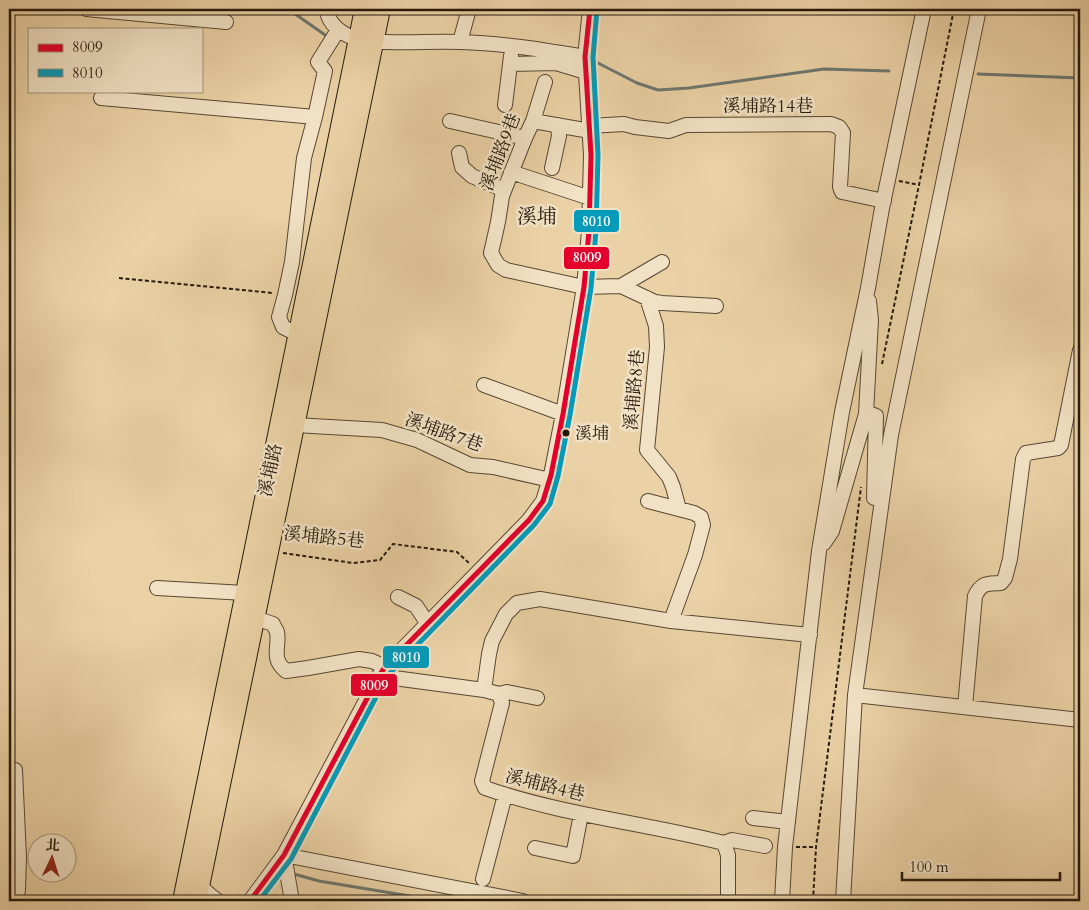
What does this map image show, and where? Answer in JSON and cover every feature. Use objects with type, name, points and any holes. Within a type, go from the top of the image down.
[{"type":"main road","name":"溪埔路","points":[[182,901],[364,9]]},
{"type":"main road","name":"溪埔路","points":[[198,893],[382,9]]},
{"type":"street","points":[[86,9],[226,22]]},
{"type":"street","points":[[327,9],[327,14],[338,30],[357,39],[375,42],[460,42],[511,55],[556,62],[586,72]]},
{"type":"street","points":[[460,42],[469,9]]},
{"type":"street","points":[[249,901],[284,855],[382,672],[529,520],[543,501],[550,480],[563,414],[584,287],[590,198],[585,57],[590,9]]},
{"type":"street","points":[[782,901],[785,847],[819,551],[842,412],[924,9]]},
{"type":"street","points":[[844,901],[854,695],[891,435],[979,9]]},
{"type":"street","points":[[297,334],[283,327],[279,317],[292,262],[304,158],[325,71],[318,62],[338,30]]},
{"type":"street","points":[[511,55],[585,57]]},
{"type":"street","points":[[505,105],[511,55]]},
{"type":"street","name":"溪埔路9巷","points":[[545,82],[533,121],[502,196],[491,254],[498,265],[506,270],[584,287],[621,286]]},
{"type":"street","points":[[101,98],[315,117]]},
{"type":"street","points":[[450,121],[525,138]]},
{"type":"street","points":[[533,121],[589,129]]},
{"type":"street","name":"溪埔路14巷","points":[[589,129],[624,124],[668,131],[686,125],[831,124],[839,127],[844,133],[840,187],[842,192],[884,201]]},
{"type":"street","points":[[552,168],[559,136],[558,125]]},
{"type":"street","points":[[459,153],[462,168],[472,176],[504,190]]},
{"type":"street","points":[[511,172],[590,198]]},
{"type":"street","points":[[621,286],[662,262]]},
{"type":"street","points":[[621,286],[654,302],[716,306]]},
{"type":"street","points":[[819,551],[832,531],[866,414],[871,320],[868,288]]},
{"type":"street","name":"溪埔路8巷","points":[[647,298],[656,326],[657,347],[647,450],[669,477],[680,509]]},
{"type":"street","points":[[965,707],[974,596],[979,588],[987,584],[1001,584],[1005,578],[1010,559],[1022,459],[1026,453],[1058,448],[1061,445],[1080,350]]},
{"type":"street","points":[[484,385],[563,414]]},
{"type":"street","points":[[866,414],[876,416],[875,541]]},
{"type":"street","name":"溪埔路7巷","points":[[295,425],[382,430],[417,440],[470,465],[493,467],[550,480]]},
{"type":"street","points":[[648,501],[694,513],[701,517],[703,526],[695,555],[671,621]]},
{"type":"street","points":[[157,588],[245,593]]},
{"type":"street","points":[[398,597],[416,606],[428,624]]},
{"type":"street","points":[[484,690],[492,641],[506,614],[516,603],[540,600],[671,621],[810,634]]},
{"type":"street","points":[[255,618],[273,624],[277,632],[276,655],[280,666],[286,671],[359,659],[372,660],[382,672],[499,694],[507,692],[537,698]]},
{"type":"street","name":"溪埔路4巷","points":[[499,694],[502,704],[482,781],[485,788],[505,795],[581,814],[724,842],[732,840],[765,846]]},
{"type":"street","points":[[854,695],[1080,720]]},
{"type":"street","points":[[15,770],[19,857],[16,901]]},
{"type":"street","points":[[483,879],[505,795]]},
{"type":"street","points":[[535,848],[573,856],[581,814]]},
{"type":"street","points":[[754,818],[788,822]]},
{"type":"street","points":[[724,842],[728,855],[728,901]]},
{"type":"street","points":[[284,855],[292,901]]},
{"type":"street","points":[[284,855],[523,901]]},
{"type":"street","points":[[198,893],[211,896],[218,901]]},
{"type":"path","points":[[889,179],[919,185]]},
{"type":"path","points":[[119,278],[285,295]]},
{"type":"path","name":"溪埔路5巷","points":[[269,550],[353,562],[380,560],[393,544],[457,552],[478,572]]},
{"type":"path","points":[[785,847],[816,847]]},
{"type":"waterway","points":[[288,9],[328,37]]},
{"type":"waterway","points":[[596,62],[637,83],[658,90],[689,88],[824,69],[889,71]]},
{"type":"waterway","points":[[978,74],[1080,78]]},
{"type":"waterway","points":[[291,875],[294,874],[319,881],[440,901]]},
{"type":"transit line","name":"8009","points":[[250,901],[284,855],[385,667],[529,520],[543,501],[551,475],[563,414],[584,287],[589,231],[591,155],[585,57],[590,9]]},
{"type":"transit line","name":"8010","points":[[259,901],[291,859],[385,680],[534,525],[550,504],[558,476],[570,415],[591,288],[596,231],[598,155],[593,57],[597,10]]},
{"type":"place","name":"溪埔","points":[[566,433]]},
{"type":"district","name":"溪埔","points":[[537,216]]}]
